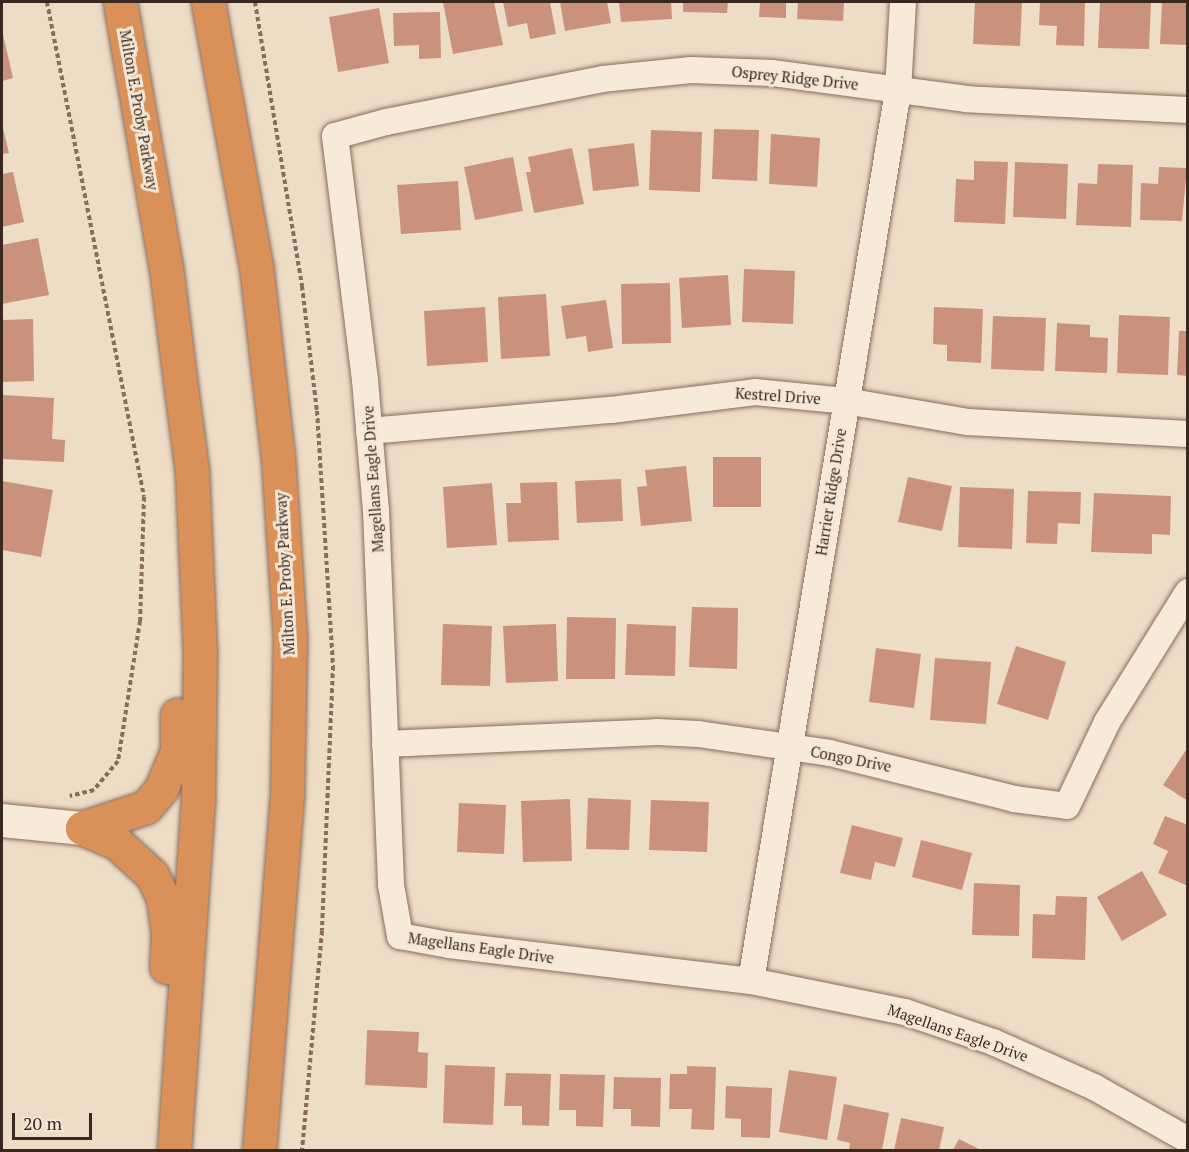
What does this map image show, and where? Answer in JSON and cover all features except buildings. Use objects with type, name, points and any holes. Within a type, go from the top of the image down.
[{"type":"highway","name":"Milton E. Proby Parkway","points":[[120,2],[166,267],[192,471],[200,651],[198,799],[174,1150]]},
{"type":"highway","name":"Milton E. Proby Parkway","points":[[208,2],[256,265],[278,457],[290,638],[287,796],[259,1150]]},
{"type":"highway","points":[[69,826],[146,807],[171,772],[177,751],[178,590],[165,422],[180,380]]},
{"type":"highway","points":[[69,826],[117,843],[152,875],[163,898],[168,933],[163,1014],[182,1053]]},
{"type":"street","name":"Harrier Ridge Drive","points":[[751,981],[898,91],[903,2]]},
{"type":"street","name":"Osprey Ridge Drive","points":[[335,136],[386,122],[603,79],[657,73],[772,72],[967,99],[1188,110]]},
{"type":"street","name":"Magellans Eagle Drive","points":[[335,136],[369,431],[380,569],[391,885],[400,936],[472,948],[751,981],[905,1012],[984,1039],[1094,1086],[1188,1140]]},
{"type":"street","name":"Kestrel Drive","points":[[369,431],[611,410],[730,393],[846,401],[968,422],[1188,434]]},
{"type":"street","name":"Congo Drive","points":[[385,744],[657,732],[738,738],[889,765],[1014,799],[1067,806],[1107,722],[1188,592]]},
{"type":"street","points":[[2,820],[69,826]]},
{"type":"path","points":[[47,2],[144,497],[140,621],[118,761],[94,790],[60,798],[69,826]]}]
